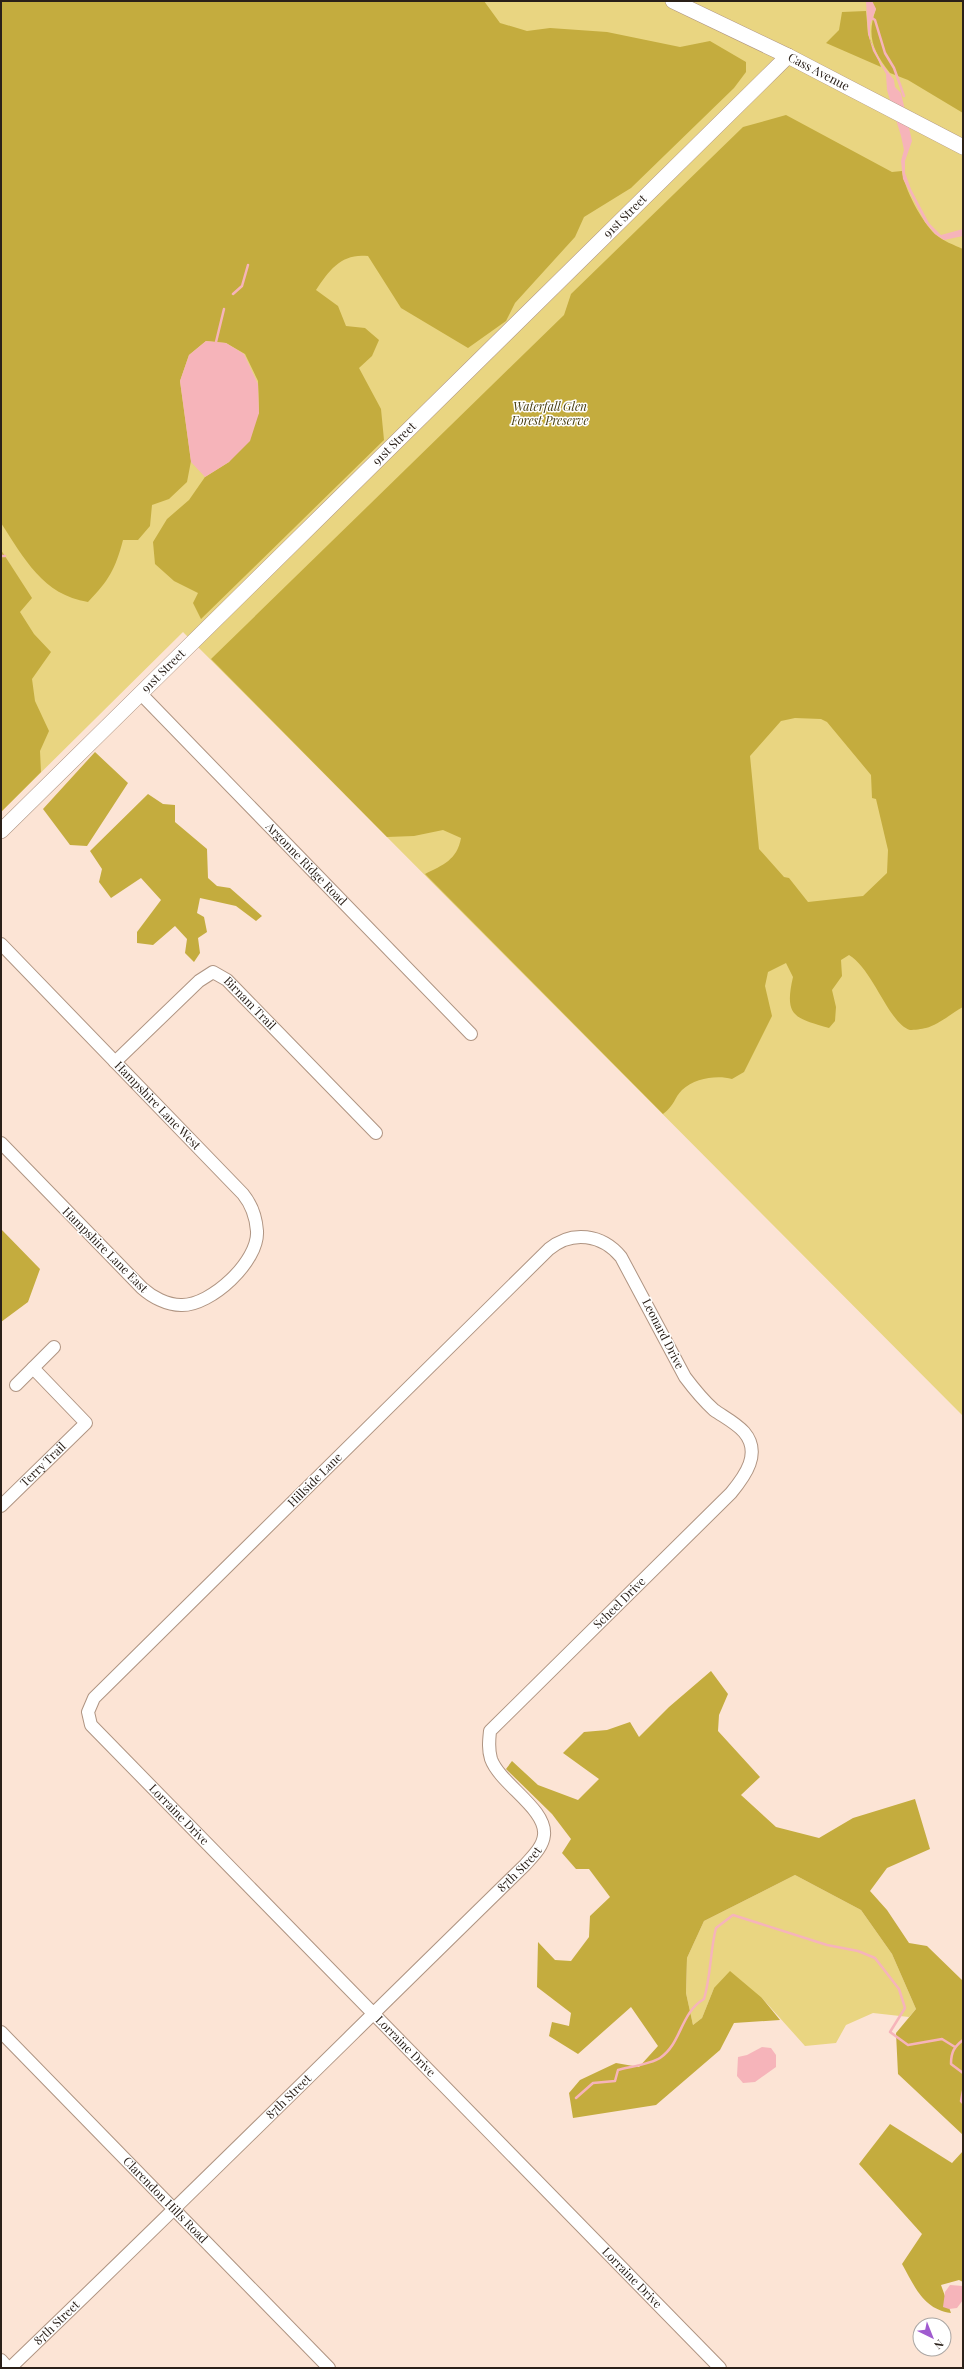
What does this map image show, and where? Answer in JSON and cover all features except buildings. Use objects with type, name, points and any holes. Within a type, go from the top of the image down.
[{"type":"main road","name":"Cass Avenue","points":[[673,1],[788,56],[963,147]]},
{"type":"main road","name":"91st Street","points":[[1,831],[788,56]]},
{"type":"street","name":"Argonne Ridge Road","points":[[141,694],[472,1034]]},
{"type":"street","name":"Hampshire Lane West","points":[[1,944],[243,1194],[251,1206],[257,1232],[252,1250],[247,1260],[227,1282]]},
{"type":"street","name":"Birnam Trail","points":[[115,1062],[199,981],[212,972],[227,980],[376,1133]]},
{"type":"street","name":"Hampshire Lane East","points":[[1,1143],[142,1288],[154,1298],[181,1305],[207,1298],[227,1282]]},
{"type":"street","name":"Leonard Drive","points":[[559,1242],[584,1236],[602,1241],[616,1251],[651,1309],[685,1377],[698,1394],[713,1409],[744,1431],[749,1440],[752,1459]]},
{"type":"street","name":"Hillside Lane","points":[[91,1725],[88,1712],[94,1698],[559,1242]]},
{"type":"street","points":[[16,1385],[54,1347]]},
{"type":"street","name":"Terry Trail","points":[[1,1506],[86,1423],[34,1368]]},
{"type":"street","name":"Scheel Drive","points":[[538,1814],[496,1770],[488,1746],[490,1731],[731,1492],[745,1476],[752,1459]]},
{"type":"street","name":"Lorraine Drive","points":[[91,1725],[372,2014],[720,2368]]},
{"type":"street","name":"87th Street","points":[[9,2368],[175,2210],[538,1850],[544,1834],[538,1814]]},
{"type":"street","name":"Clarendon Hills Road","points":[[1,2032],[329,2368]]},
{"type":"street","points":[[1,2360],[9,2368]]},
{"type":"green space","name":"Waterfall Glen Forest Preserve","points":[[1,1],[963,1],[963,1416],[183,632],[1,812]]},
{"type":"green space","points":[[1,1],[484,1],[500,23],[527,31],[550,28],[607,32],[680,47],[710,41],[746,62],[746,72],[734,88],[631,188],[584,217],[575,237],[515,303],[506,321],[468,348],[401,308],[368,256],[351,257],[344,260],[326,275],[316,290],[338,306],[346,326],[365,328],[379,340],[372,356],[359,368],[381,409],[384,440],[201,619],[193,603],[198,593],[174,581],[155,564],[153,542],[167,519],[189,500],[205,477],[229,462],[259,413],[258,381],[245,354],[226,343],[206,341],[189,355],[180,381],[191,461],[187,482],[169,499],[152,505],[150,526],[138,540],[123,540],[114,567],[106,581],[88,602],[72,598],[59,592],[47,583],[27,562],[1,523]]},
{"type":"green space","points":[[872,1],[963,1],[963,113],[908,80],[890,73],[879,58],[873,43],[872,27],[876,9]]},
{"type":"green space","points":[[866,11],[868,34],[881,67],[826,43],[839,30],[842,12]]},
{"type":"green space","points":[[786,115],[892,172],[902,171],[903,178],[910,195],[919,213],[930,229],[941,239],[963,249],[963,1007],[931,1026],[922,1029],[910,1030],[902,1026],[895,1018],[866,972],[858,962],[849,955],[841,960],[842,976],[832,990],[836,1007],[835,1021],[829,1028],[800,1018],[794,1013],[791,1008],[790,1000],[793,977],[786,963],[768,972],[765,986],[772,1016],[744,1072],[732,1079],[720,1077],[706,1078],[687,1086],[677,1096],[670,1108],[663,1114],[425,874],[453,857],[461,838],[443,830],[414,836],[387,837],[211,659],[564,315],[571,294],[743,127]],"holes":[[[795,718],[821,719],[827,722],[871,775],[872,798],[876,799],[888,850],[887,873],[863,896],[808,902],[789,878],[784,877],[759,849],[750,756],[781,721]]]},
{"type":"green space","points":[[1,550],[32,598],[20,612],[34,634],[51,652],[32,679],[35,701],[49,731],[40,751],[41,772],[1,812]]},
{"type":"green space","points":[[95,752],[128,783],[87,846],[70,845],[43,809]]},
{"type":"green space","points":[[148,794],[163,804],[175,805],[175,822],[207,849],[208,878],[217,886],[230,888],[262,916],[256,921],[236,906],[200,898],[197,913],[204,917],[207,932],[198,938],[200,953],[194,962],[185,953],[187,939],[175,926],[153,945],[137,943],[137,932],[161,900],[141,878],[111,898],[99,882],[102,869],[90,851]]},
{"type":"green space","points":[[1,1229],[40,1269],[28,1302],[1,1322]]},
{"type":"green space","points":[[711,1671],[728,1694],[719,1715],[718,1731],[760,1777],[741,1795],[776,1827],[819,1838],[853,1818],[915,1799],[930,1849],[887,1868],[870,1891],[887,1910],[909,1943],[927,1946],[963,1981],[963,2135],[898,2074],[896,2033],[916,2009],[892,1954],[861,1910],[795,1875],[704,1921],[687,1958],[686,1993],[693,2025],[702,2018],[714,1988],[730,1971],[762,1998],[780,2020],[734,2023],[720,2050],[656,2105],[573,2118],[569,2093],[580,2080],[616,2063],[639,2067],[658,2046],[631,2007],[578,2054],[549,2036],[552,2022],[569,2026],[571,2013],[537,1987],[538,1942],[555,1960],[571,1961],[589,1937],[590,1916],[610,1897],[589,1869],[576,1869],[562,1853],[571,1839],[552,1814],[506,1769],[512,1761],[538,1785],[578,1800],[599,1779],[563,1753],[584,1732],[607,1730],[630,1722],[639,1737],[669,1707]]},
{"type":"green space","points":[[795,1875],[861,1910],[892,1954],[916,2009],[909,2017],[873,2013],[846,2025],[836,2043],[805,2046],[762,1998],[714,1988],[702,2018],[693,2025],[686,1993],[687,1958],[704,1921]]},
{"type":"green space","points":[[890,2124],[952,2163],[963,2151],[963,2282],[959,2280],[941,2285],[951,2313],[941,2311],[933,2307],[916,2289],[902,2264],[922,2234],[859,2164]]},
{"type":"shaded area","points":[[866,1],[872,1],[876,9],[870,25],[870,40],[882,64],[894,80],[895,87],[901,93],[912,141],[905,161],[905,173],[911,189],[929,223],[941,235],[963,229],[963,236],[944,240],[935,234],[925,222],[903,179],[901,161],[904,150],[887,90],[886,74],[873,51],[868,34]]},
{"type":"shaded area","points":[[206,341],[226,343],[244,354],[258,384],[259,413],[250,441],[229,462],[205,477],[191,462],[180,381],[189,355]]},
{"type":"shaded area","points":[[762,2047],[771,2048],[776,2055],[776,2067],[755,2082],[743,2083],[737,2076],[738,2057],[747,2055]]},
{"type":"shaded area","points":[[950,2285],[963,2286],[963,2300],[957,2308],[949,2309],[943,2307],[945,2292]]},
{"type":"waterway","points":[[869,16],[875,20],[885,53],[894,68],[904,96]]},
{"type":"waterway","points":[[233,294],[242,286],[248,265]]},
{"type":"waterway","points":[[216,342],[224,309]]},
{"type":"waterway","points":[[576,2098],[593,2083],[615,2081],[618,2070],[651,2062],[660,2058],[667,2052],[673,2044],[690,2012],[704,1999],[716,1928],[733,1915],[827,1945],[858,1951],[875,1958],[899,1989],[905,2008],[890,2032],[908,2045],[942,2039],[955,2047]]},
{"type":"waterway","points":[[963,2040],[954,2050],[951,2064],[963,2073]]},
{"type":"waterway","points":[[963,2091],[961,2101],[963,2103]]}]
